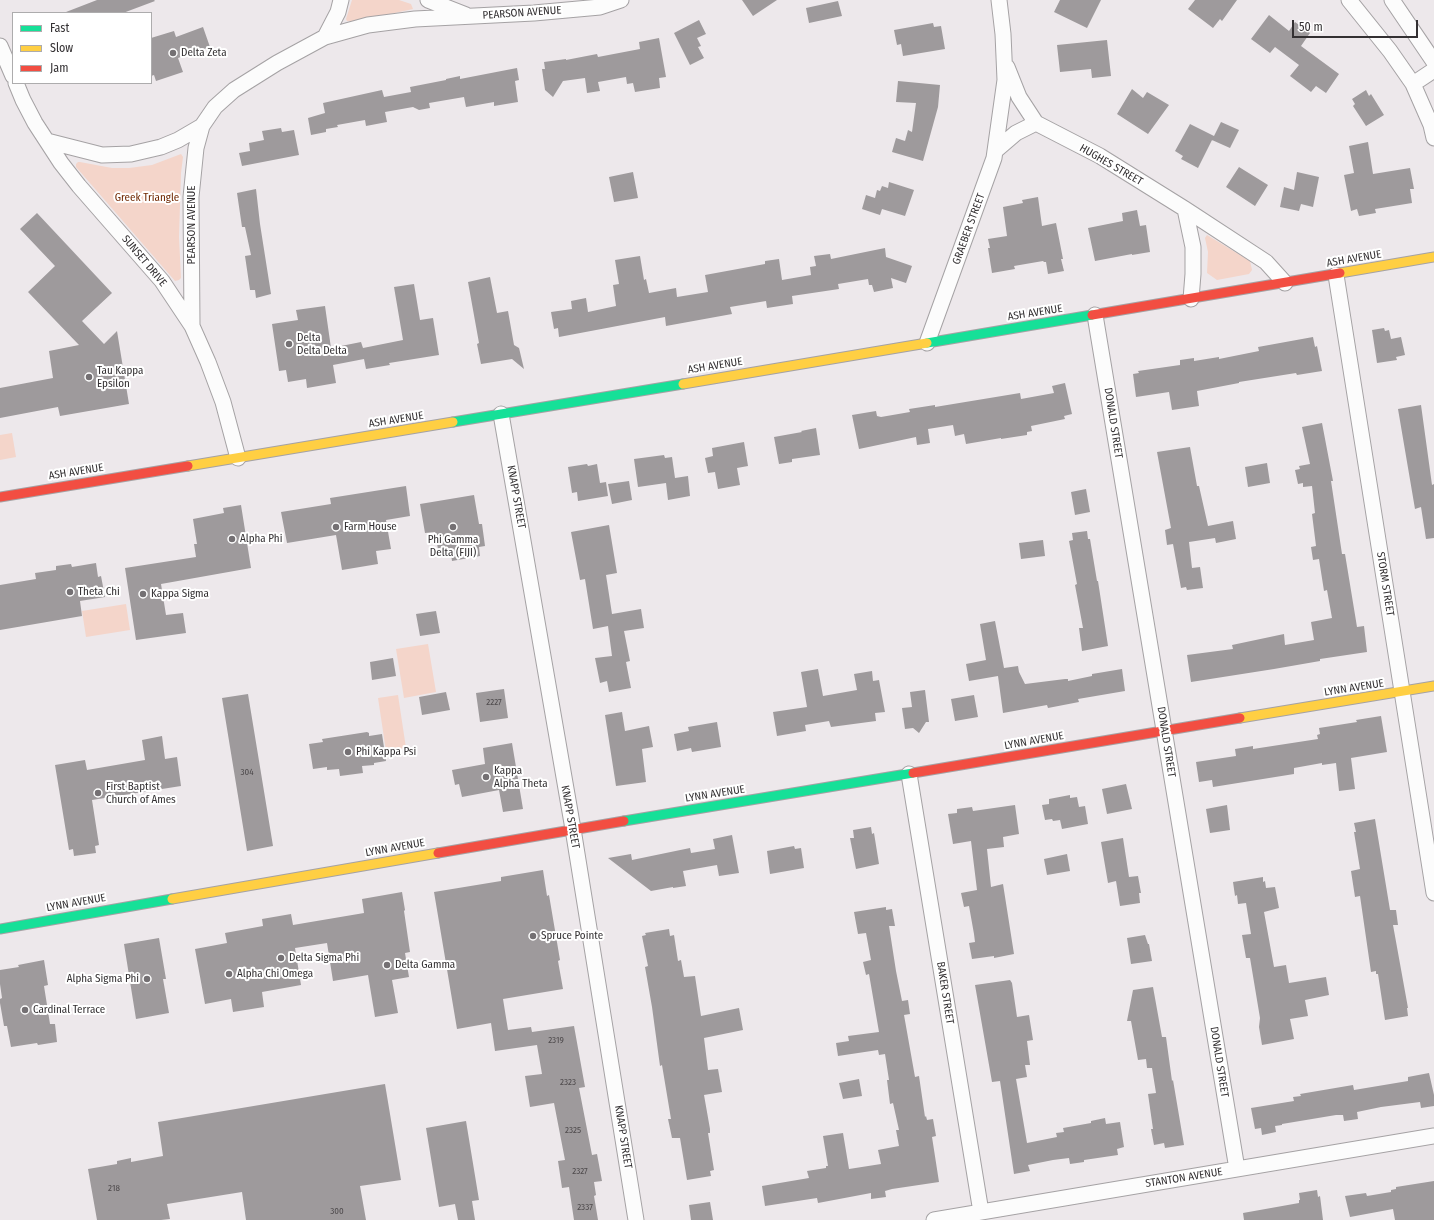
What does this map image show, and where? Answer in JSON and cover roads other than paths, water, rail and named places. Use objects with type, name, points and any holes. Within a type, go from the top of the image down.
[{"type":"street","points":[[325,37],[338,12],[341,0]]},
{"type":"street","name":"PEARSON AVENUE","points":[[428,0],[470,17]]},
{"type":"street","name":"PEARSON AVENUE","points":[[192,326],[191,198],[196,148],[202,126],[215,107],[230,93],[277,62],[325,37],[368,25],[415,19],[534,13],[600,7],[621,0]]},
{"type":"street","points":[[995,151],[1016,133],[1036,123],[1019,97],[1004,60],[999,0]]},
{"type":"street","points":[[1349,0],[1390,51],[1413,84],[1431,125],[1434,138]]},
{"type":"street","points":[[1392,0],[1434,62]]},
{"type":"street","points":[[0,46],[12,74]]},
{"type":"street","name":"GRAEBER STREET","points":[[927,343],[994,158],[1004,80],[1004,60]]},
{"type":"street","points":[[1413,84],[1434,70]]},
{"type":"street","name":"SUNSET DRIVE","points":[[16,84],[26,106],[47,141],[79,186],[162,281],[192,326],[208,362],[224,406],[238,458]]},
{"type":"street","name":"HUGHES STREET","points":[[1036,123],[1100,156],[1185,209],[1266,262],[1285,283]]},
{"type":"street","name":"PEARSON AVENUE","points":[[47,141],[102,155],[131,154],[161,147],[178,140],[202,126]]},
{"type":"street","points":[[1185,209],[1193,247],[1193,274],[1190,299]]},
{"type":"street","name":"ASH AVENUE","points":[[0,497],[1434,258]]},
{"type":"street","name":"STORM STREET","points":[[1336,275],[1434,893]]},
{"type":"street","name":"DONALD STREET","points":[[1095,315],[1237,1170]]},
{"type":"street","name":"KNAPP STREET","points":[[501,414],[573,829],[636,1220]]},
{"type":"street","name":"LYNN AVENUE","points":[[0,929],[573,829],[1434,686]]},
{"type":"street","name":"BAKER STREET","points":[[909,774],[981,1212]]},
{"type":"street","name":"STANTON AVENUE","points":[[934,1220],[1434,1136]]},
{"type":"place","name":"Delta Zeta","points":[[173,53]]},
{"type":"place","name":"Delta Delta Delta","points":[[289,344]]},
{"type":"place","name":"Tau Kappa Epsilon","points":[[89,377]]},
{"type":"place","name":"Farm House","points":[[336,527]]},
{"type":"place","name":"Phi Gamma Delta (FIJI)","points":[[453,527]]},
{"type":"place","name":"Alpha Phi","points":[[232,539]]},
{"type":"place","name":"Theta Chi","points":[[70,592]]},
{"type":"place","name":"Kappa Sigma","points":[[143,594]]},
{"type":"place","name":"Phi Kappa Psi","points":[[348,752]]},
{"type":"place","name":"Kappa Alpha Theta","points":[[486,777]]},
{"type":"place","name":"First Baptist Church of Ames","points":[[98,793]]},
{"type":"place","name":"Spruce Pointe","points":[[533,936]]},
{"type":"place","name":"Delta Sigma Phi","points":[[281,958]]},
{"type":"place","name":"Delta Gamma","points":[[387,965]]},
{"type":"place","name":"Alpha Chi Omega","points":[[229,974]]},
{"type":"place","name":"Alpha Sigma Phi","points":[[147,979]]},
{"type":"place","name":"Cardinal Terrace","points":[[25,1010]]},
{"type":"park label","name":"Greek Triangle","points":[[147,198]]}]
